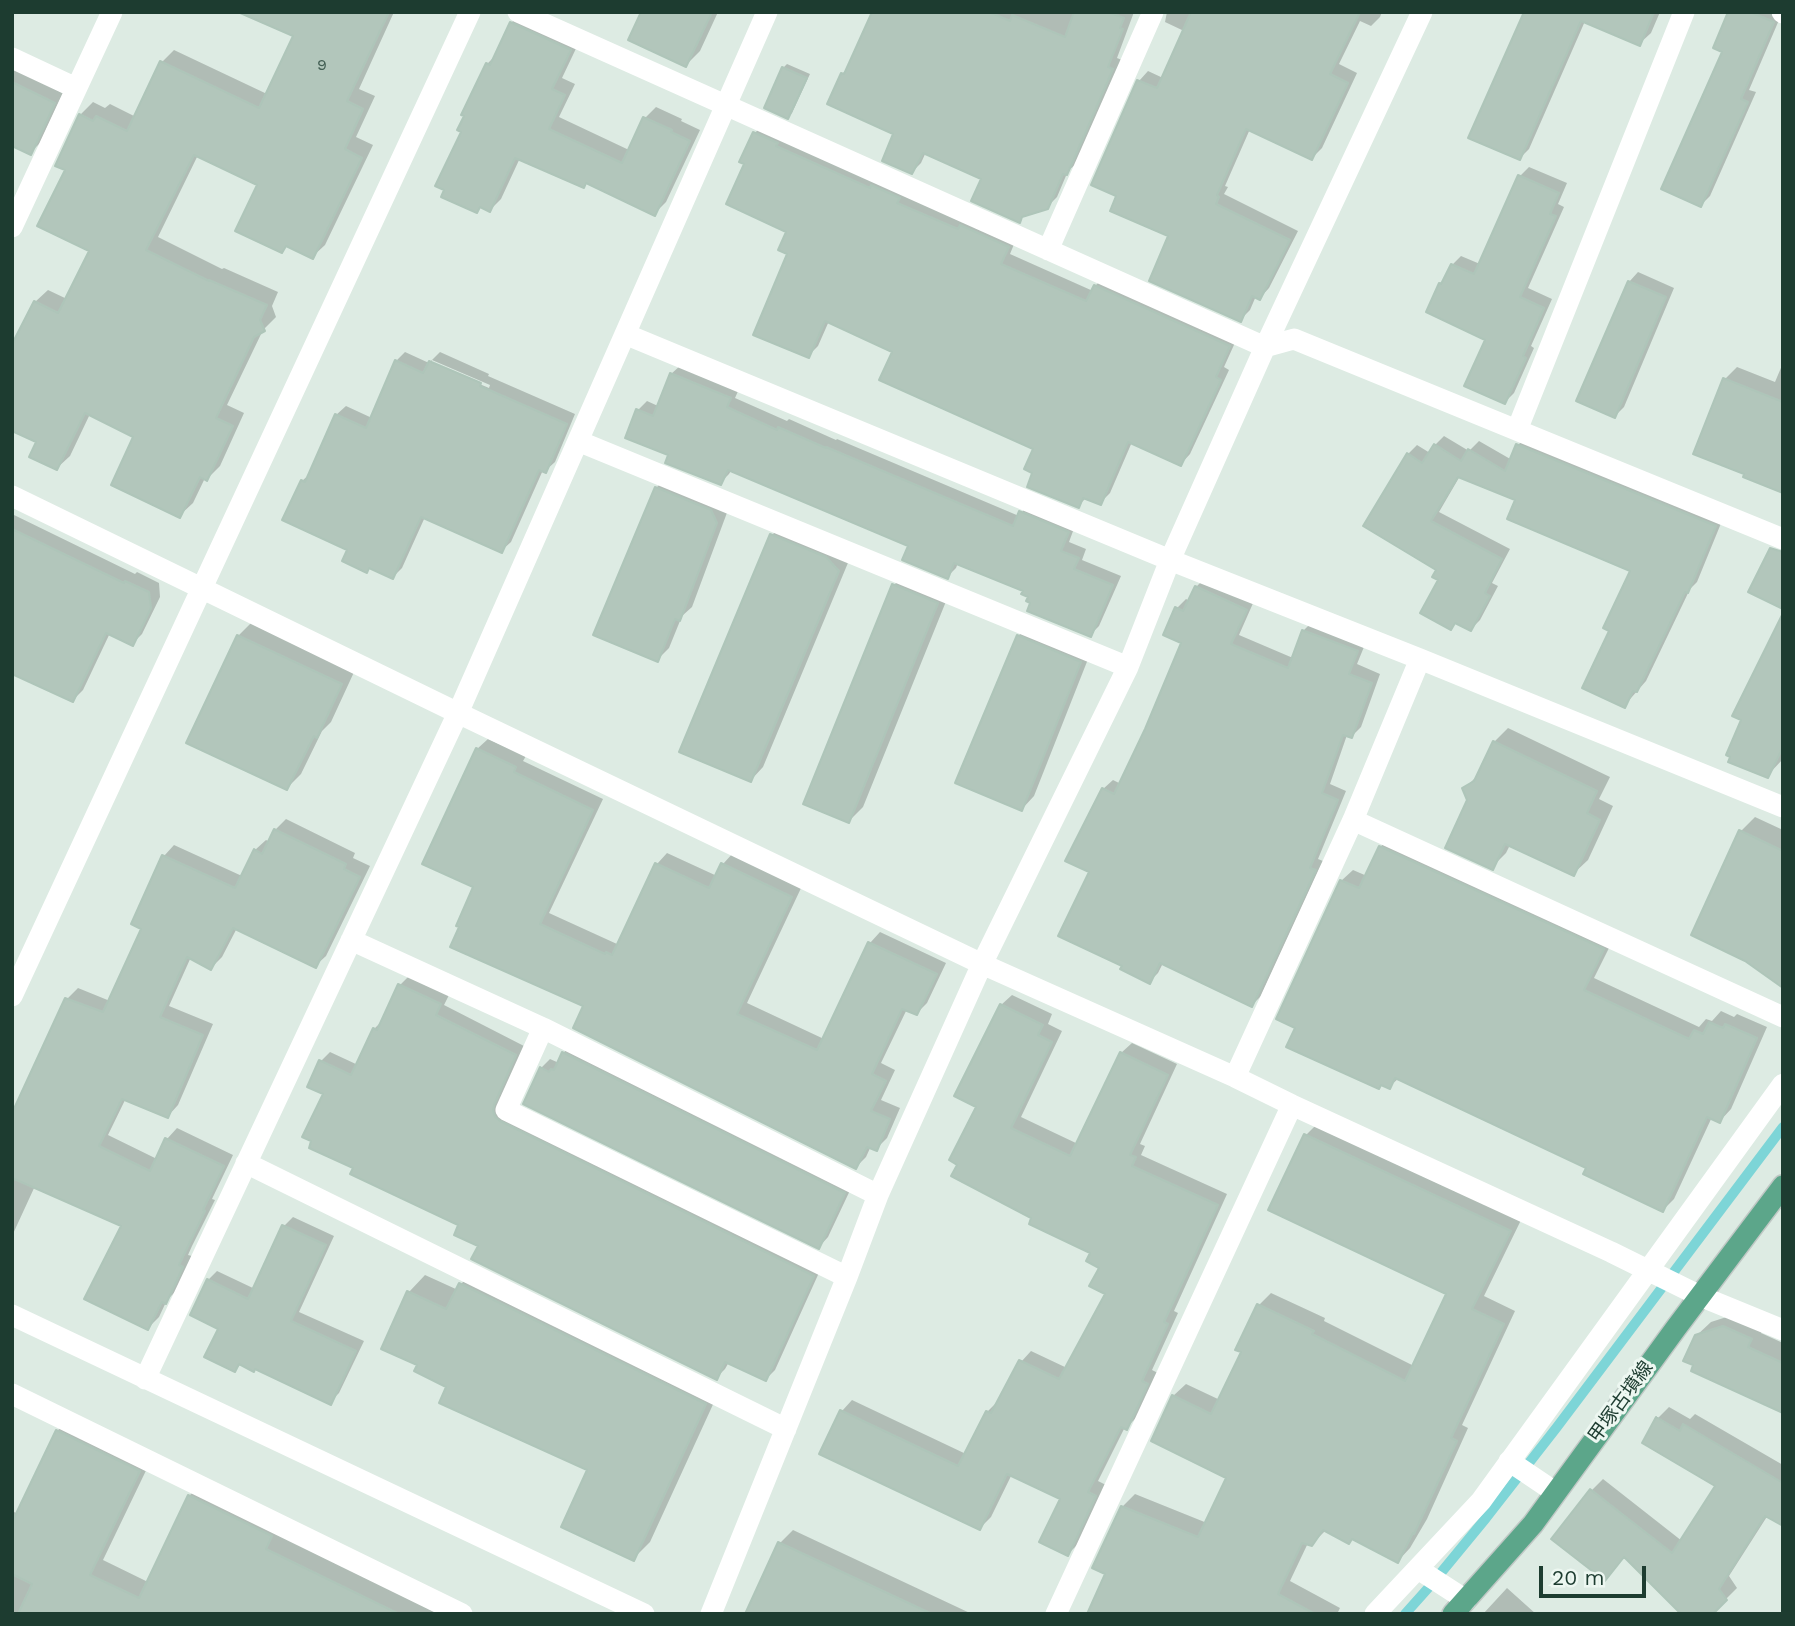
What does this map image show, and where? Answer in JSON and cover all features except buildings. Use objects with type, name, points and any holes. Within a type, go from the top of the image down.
[{"type":"main road","name":"甲塚古墳線","points":[[1460,1607],[1533,1524],[1692,1292],[1783,1186]]},
{"type":"street","points":[[12,227],[112,12]]},
{"type":"street","points":[[12,996],[470,12]]},
{"type":"street","points":[[518,12],[1265,347],[1294,339],[1783,539]]},
{"type":"street","points":[[145,1379],[458,713],[767,12]]},
{"type":"street","points":[[1048,250],[1153,12]]},
{"type":"street","points":[[711,1614],[878,1195],[982,964],[1128,667],[1170,560],[1265,347],[1422,12]]},
{"type":"street","points":[[1517,430],[1684,12]]},
{"type":"street","points":[[12,58],[76,88]]},
{"type":"street","points":[[625,334],[1170,560],[1783,807]]},
{"type":"street","points":[[579,441],[1128,667]]},
{"type":"street","points":[[12,496],[982,964],[1235,1077],[1692,1292],[1783,1330]]},
{"type":"street","points":[[1235,1077],[1353,820],[1420,659]]},
{"type":"street","points":[[1353,820],[1783,1017]]},
{"type":"street","points":[[351,940],[543,1028],[878,1195]]},
{"type":"street","points":[[543,1028],[506,1110],[847,1277]]},
{"type":"street","points":[[1375,1614],[1480,1501],[1652,1272],[1783,1084]]},
{"type":"street","points":[[1056,1614],[1292,1105]]},
{"type":"street","points":[[246,1163],[786,1429]]},
{"type":"street","points":[[12,1315],[644,1614]]},
{"type":"street","points":[[12,1394],[462,1614]]},
{"type":"street","points":[[1509,1461],[1555,1492]]},
{"type":"street","points":[[1418,1569],[1460,1607]]},
{"type":"waterway","points":[[1405,1614],[1486,1518],[1557,1427],[1783,1127]]}]
